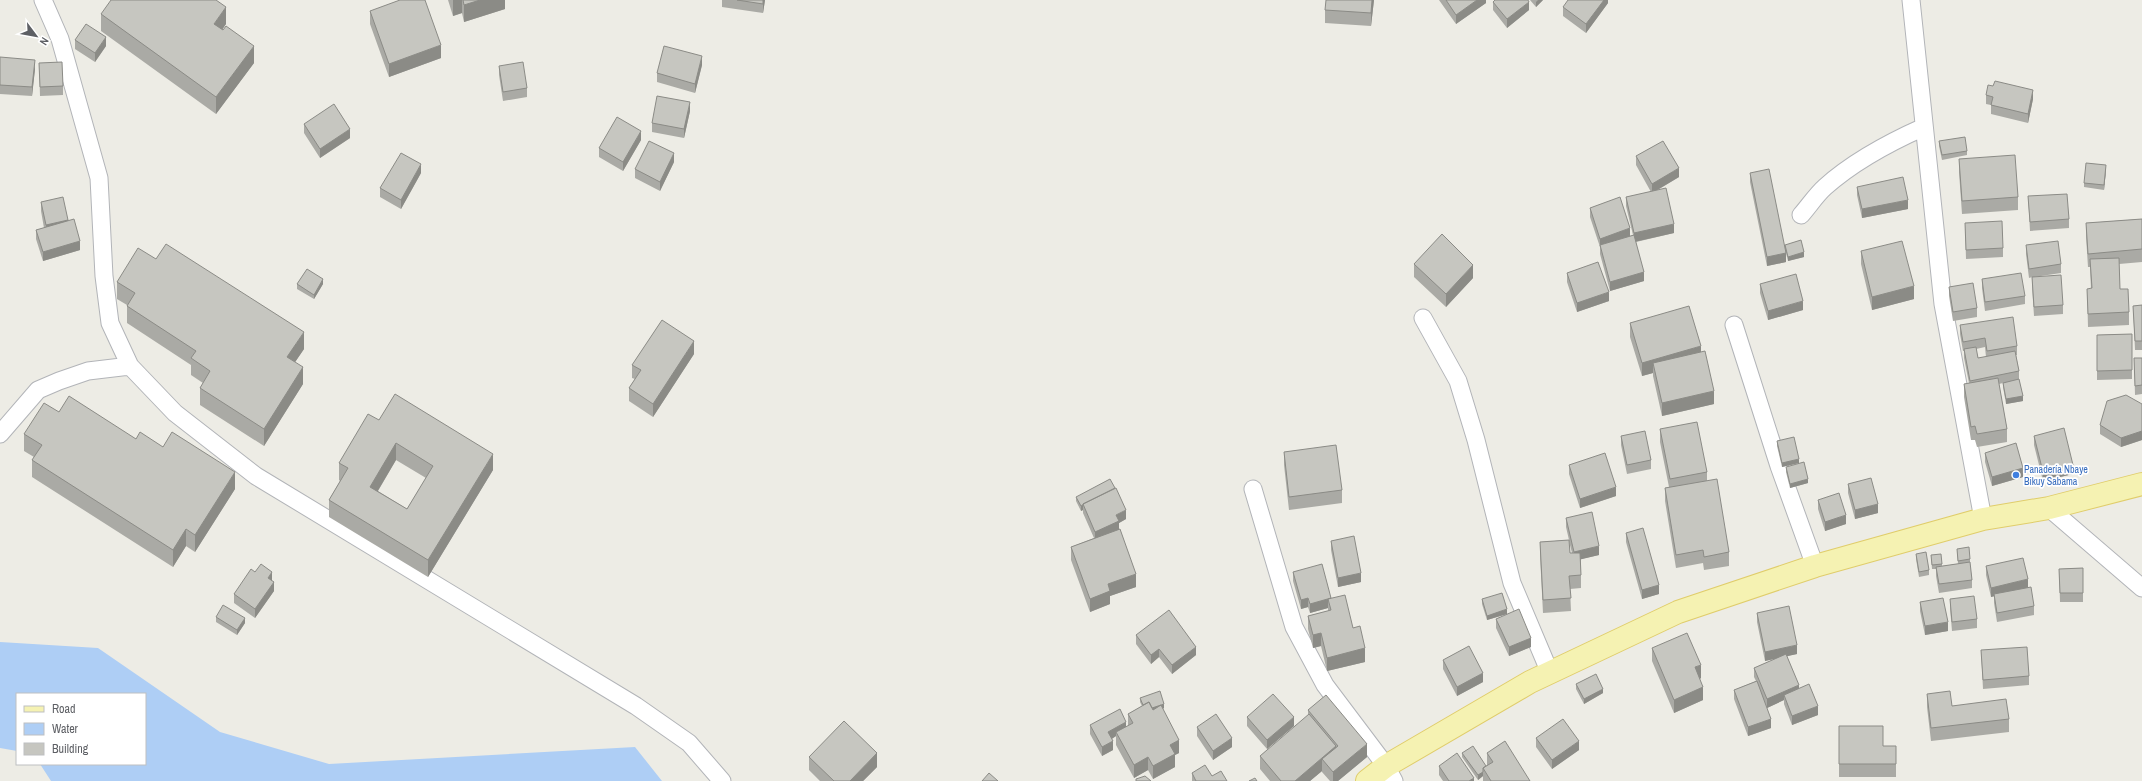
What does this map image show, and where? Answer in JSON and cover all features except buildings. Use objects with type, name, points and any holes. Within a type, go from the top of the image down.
[{"type":"main road","points":[[1367,781],[1390,774],[1530,682],[1678,612],[1815,566],[1983,519],[2049,508],[2142,484]]},
{"type":"street","points":[[43,0],[60,39],[99,178],[104,276],[110,323],[130,366],[175,413],[256,476],[636,706],[689,743],[722,781]]},
{"type":"street","points":[[1911,0],[1943,304],[1983,519]]},
{"type":"street","points":[[1801,215],[1824,188],[1857,163],[1887,144],[1924,127]]},
{"type":"street","points":[[1423,318],[1458,381],[1476,440],[1512,583],[1550,673]]},
{"type":"street","points":[[1734,326],[1779,466],[1815,566]]},
{"type":"street","points":[[0,434],[38,390],[59,380],[88,371],[130,366]]},
{"type":"street","points":[[1253,489],[1294,627],[1325,685],[1390,774]]},
{"type":"street","points":[[2049,508],[2142,588]]},
{"type":"water","points":[[0,642],[98,648],[220,732],[329,764],[635,747],[662,781],[51,781],[41,765],[146,765],[146,693],[16,693],[16,751],[0,748]]},
{"type":"place","name":"Panadería Nbaye Bikuy Sabama","points":[[2016,475]]}]
